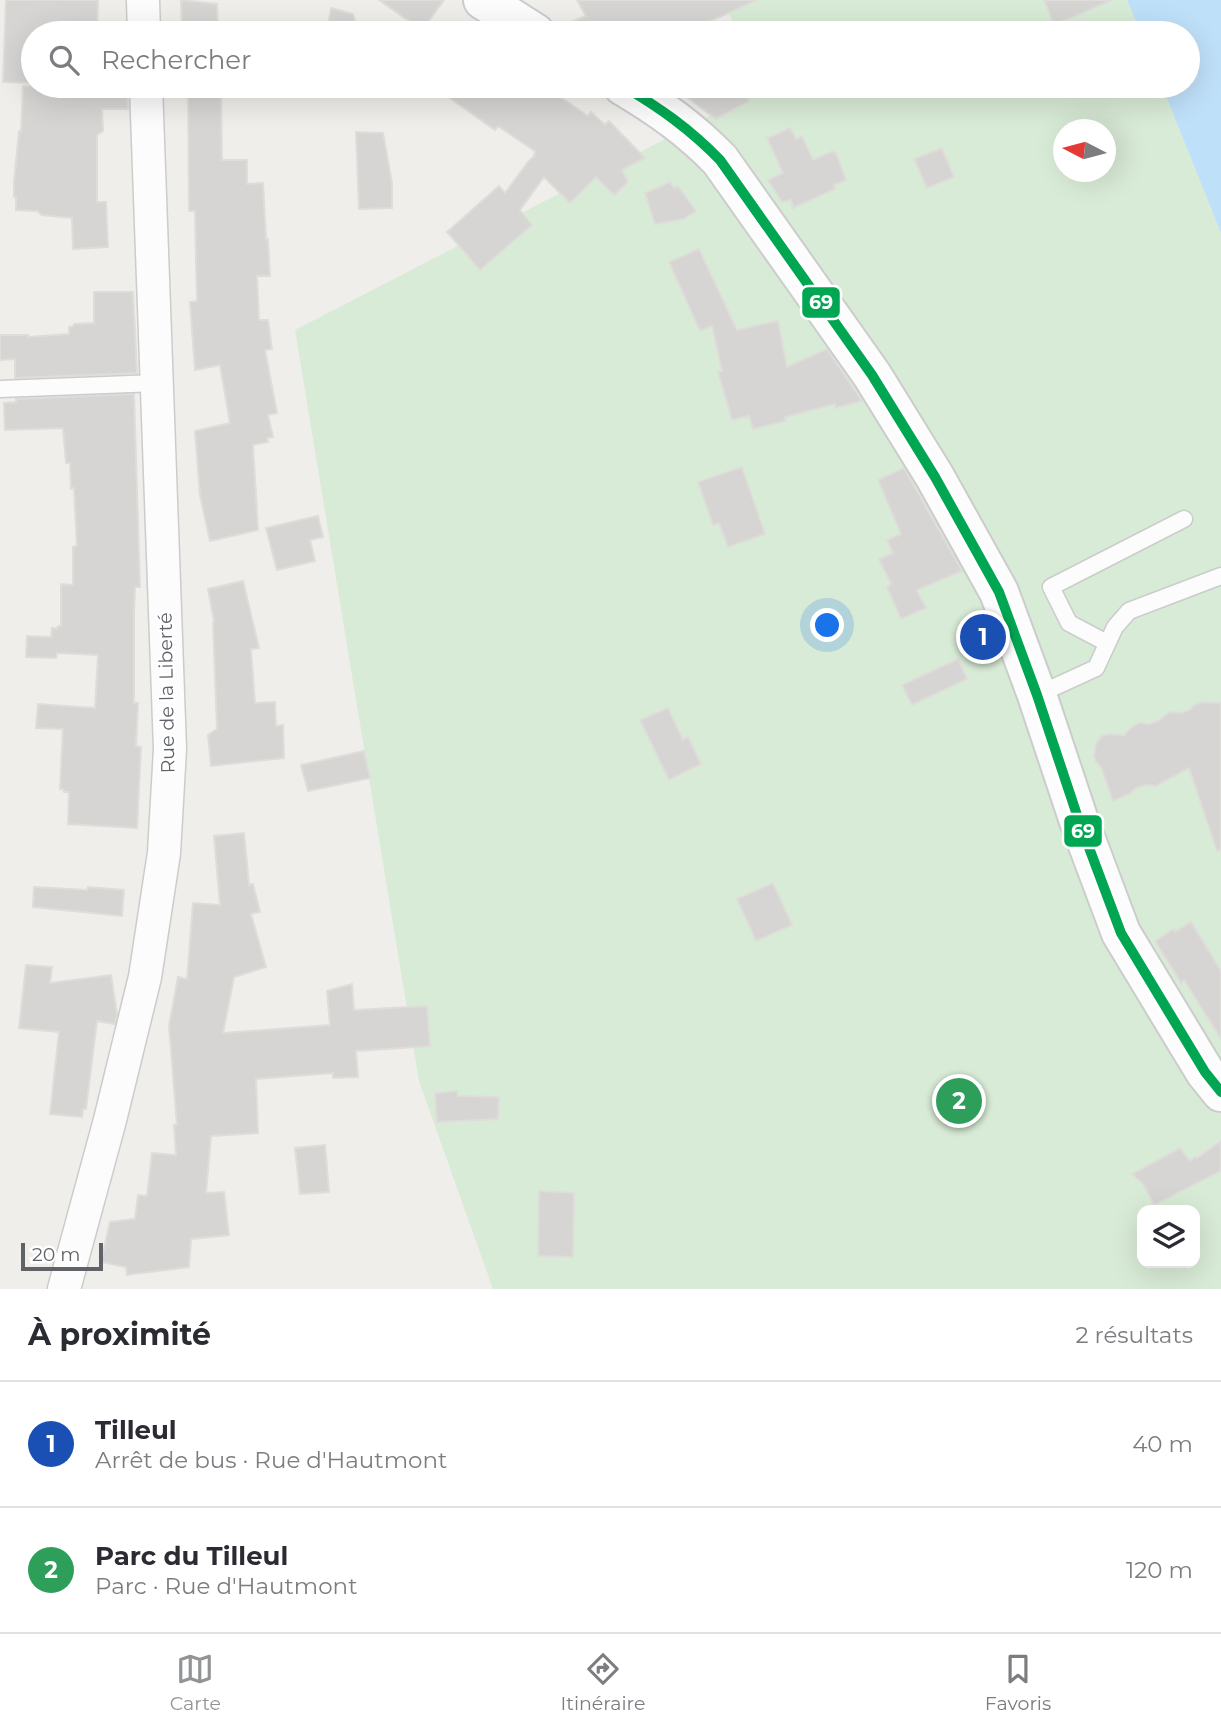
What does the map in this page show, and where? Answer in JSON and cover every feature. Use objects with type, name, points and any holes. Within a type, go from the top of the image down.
[{"type":"street","points":[[143,0],[144,21]]},
{"type":"street","points":[[482,0],[516,21]]},
{"type":"street","name":"Rue de la Liberté","points":[[64,1289],[145,977],[164,853],[170,749],[146,98]]},
{"type":"street","points":[[641,98],[678,122],[720,160],[872,375],[935,477],[999,592],[1121,933],[1205,1072],[1221,1092]]},
{"type":"lane","points":[[0,389],[156,383]]},
{"type":"lane","points":[[1107,643],[1069,623],[1051,587],[1184,519]]},
{"type":"lane","points":[[1037,695],[1096,668],[1115,627],[1129,611],[1221,576]]},
{"type":"green space","points":[[723,0],[1127,0],[1136,21],[733,21]]},
{"type":"green space","points":[[745,98],[1167,98],[1221,233],[1221,1289],[493,1289],[419,1081],[295,330]]},
{"type":"water","points":[[1127,0],[1221,0],[1221,233],[1167,98],[1200,98],[1200,21],[1136,21]]},
{"type":"building","points":[[6,0],[98,0],[97,21],[21,21],[21,83],[3,82]]},
{"type":"building","points":[[181,0],[217,4],[218,21],[182,21]]},
{"type":"building","points":[[379,0],[444,0],[429,21],[409,21]]},
{"type":"building","points":[[577,0],[757,0],[711,21],[574,21],[586,16]]},
{"type":"building","points":[[1044,0],[1112,0],[1063,21],[1052,21]]},
{"type":"building","points":[[331,8],[353,14],[355,21],[329,21]]},
{"type":"building","points":[[22,98],[128,98],[128,109],[102,109],[103,131],[97,135],[97,202],[106,202],[108,247],[73,249],[72,218],[16,210],[14,182],[19,131],[21,132]]},
{"type":"building","points":[[188,98],[221,98],[222,160],[247,160],[247,184],[263,183],[270,276],[257,276],[259,320],[268,320],[272,349],[265,350],[277,413],[268,415],[273,437],[267,438],[268,442],[253,445],[258,530],[210,541],[200,495],[195,431],[230,423],[220,365],[195,370],[190,302],[197,301],[195,211],[189,211]]},
{"type":"building","points":[[450,98],[562,98],[588,116],[591,112],[605,125],[609,121],[645,158],[622,170],[628,182],[614,195],[596,177],[570,203],[544,177],[520,210],[532,225],[480,270],[447,232],[499,186],[505,193],[536,152],[498,126],[495,130]]},
{"type":"building","points":[[688,98],[747,98],[749,101],[716,119]]},
{"type":"building","points":[[790,128],[796,139],[802,136],[813,160],[833,151],[836,153],[846,180],[834,185],[835,189],[793,208],[791,200],[782,202],[768,180],[783,173],[767,138]]},
{"type":"building","points":[[356,132],[383,133],[392,183],[392,208],[359,209]]},
{"type":"building","points":[[942,148],[954,177],[927,188],[914,159]]},
{"type":"building","points":[[670,182],[674,188],[678,186],[696,211],[684,219],[655,224],[645,193]]},
{"type":"building","points":[[699,249],[737,330],[778,321],[787,367],[827,349],[862,401],[835,408],[835,404],[785,417],[786,421],[753,429],[749,416],[732,420],[718,372],[722,371],[712,326],[700,331],[669,262]]},
{"type":"building","points":[[94,292],[133,292],[137,373],[15,378],[15,359],[0,360],[0,335],[28,337],[69,334],[69,327],[74,324],[94,323]]},
{"type":"building","points":[[134,394],[140,587],[135,587],[134,612],[134,703],[138,703],[136,746],[141,747],[137,828],[68,824],[69,792],[60,789],[63,729],[36,728],[38,704],[95,708],[98,655],[57,653],[56,658],[26,657],[27,636],[51,637],[52,628],[61,626],[61,584],[73,585],[73,547],[77,546],[74,488],[71,489],[70,463],[66,463],[63,428],[5,430],[4,403],[16,402],[16,399]]},
{"type":"building","points":[[742,467],[765,534],[728,547],[719,523],[713,525],[698,482]]},
{"type":"building","points":[[904,468],[962,571],[917,590],[926,608],[901,619],[887,587],[891,584],[879,559],[893,553],[887,540],[901,534],[878,480]]},
{"type":"building","points":[[318,516],[323,537],[310,540],[315,561],[277,570],[266,528]]},
{"type":"building","points":[[243,581],[259,648],[251,649],[255,703],[275,702],[276,726],[283,725],[284,758],[211,766],[208,735],[217,729],[214,621],[208,589]]},
{"type":"building","points":[[958,659],[967,679],[912,705],[902,685]]},
{"type":"building","points":[[1201,702],[1221,703],[1221,850],[1217,851],[1189,768],[1156,786],[1136,788],[1130,794],[1113,801],[1101,767],[1094,756],[1096,743],[1102,736],[1124,735],[1139,723],[1158,721],[1170,712],[1190,710]]},
{"type":"building","points":[[668,708],[683,740],[688,737],[701,764],[669,780],[640,720]]},
{"type":"building","points":[[364,751],[370,778],[308,791],[301,765]]},
{"type":"building","points":[[244,833],[249,885],[253,884],[260,912],[251,914],[266,967],[234,977],[223,1033],[330,1025],[327,991],[352,984],[354,1010],[427,1006],[430,1046],[356,1051],[358,1077],[333,1078],[333,1073],[256,1079],[258,1133],[211,1136],[206,1193],[224,1192],[229,1235],[191,1239],[189,1267],[127,1275],[126,1267],[101,1262],[110,1222],[135,1219],[138,1195],[147,1196],[152,1153],[176,1155],[174,1125],[177,1125],[169,1026],[178,977],[187,979],[193,903],[220,905],[214,836]]},
{"type":"building","points":[[773,883],[792,925],[756,941],[737,899]]},
{"type":"building","points":[[34,887],[124,890],[122,916],[33,907]]},
{"type":"building","points":[[1191,922],[1221,971],[1221,1039],[1184,980],[1181,983],[1155,941]]},
{"type":"building","points":[[26,965],[52,967],[50,983],[111,975],[117,1014],[115,1024],[97,1021],[86,1109],[83,1109],[82,1117],[50,1114],[59,1032],[19,1028]]},
{"type":"building","points":[[457,1091],[458,1096],[499,1097],[498,1119],[437,1122],[435,1093]]},
{"type":"building","points":[[1221,1141],[1221,1171],[1154,1205],[1143,1184],[1132,1174],[1180,1148],[1190,1161]]},
{"type":"building","points":[[325,1145],[329,1192],[300,1194],[295,1148]]},
{"type":"building","points":[[539,1191],[574,1193],[573,1257],[538,1256]]},
{"type":"transit line","name":"69","points":[[643,98],[697,138],[720,160],[872,375],[935,477],[999,592],[1121,933],[1205,1072],[1221,1092]]},
{"type":"place","name":"Tilleul","points":[[983,637]]},
{"type":"place","name":"Parc du Tilleul","points":[[959,1101]]}]
